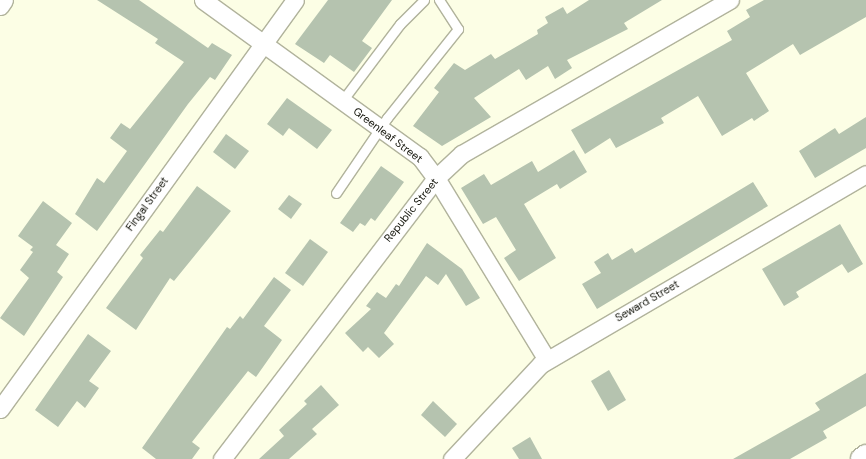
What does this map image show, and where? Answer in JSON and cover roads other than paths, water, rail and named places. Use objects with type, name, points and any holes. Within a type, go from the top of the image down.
[{"type":"street","points":[[0,6],[4,0]]},
{"type":"street","name":"Greenleaf Street","points":[[203,0],[420,157],[436,178],[547,360]]},
{"type":"street","name":"Fingal Street","points":[[0,409],[294,0]]},
{"type":"street","name":"Republic Street","points":[[222,459],[436,178],[462,154],[730,0]]},
{"type":"street","name":"Seward Street","points":[[452,459],[534,368],[866,174]]},
{"type":"street","points":[[862,459],[866,456]]},
{"type":"lane","points":[[342,101],[400,24],[424,0]]},
{"type":"lane","points":[[336,193],[380,128],[458,29],[439,0]]}]
